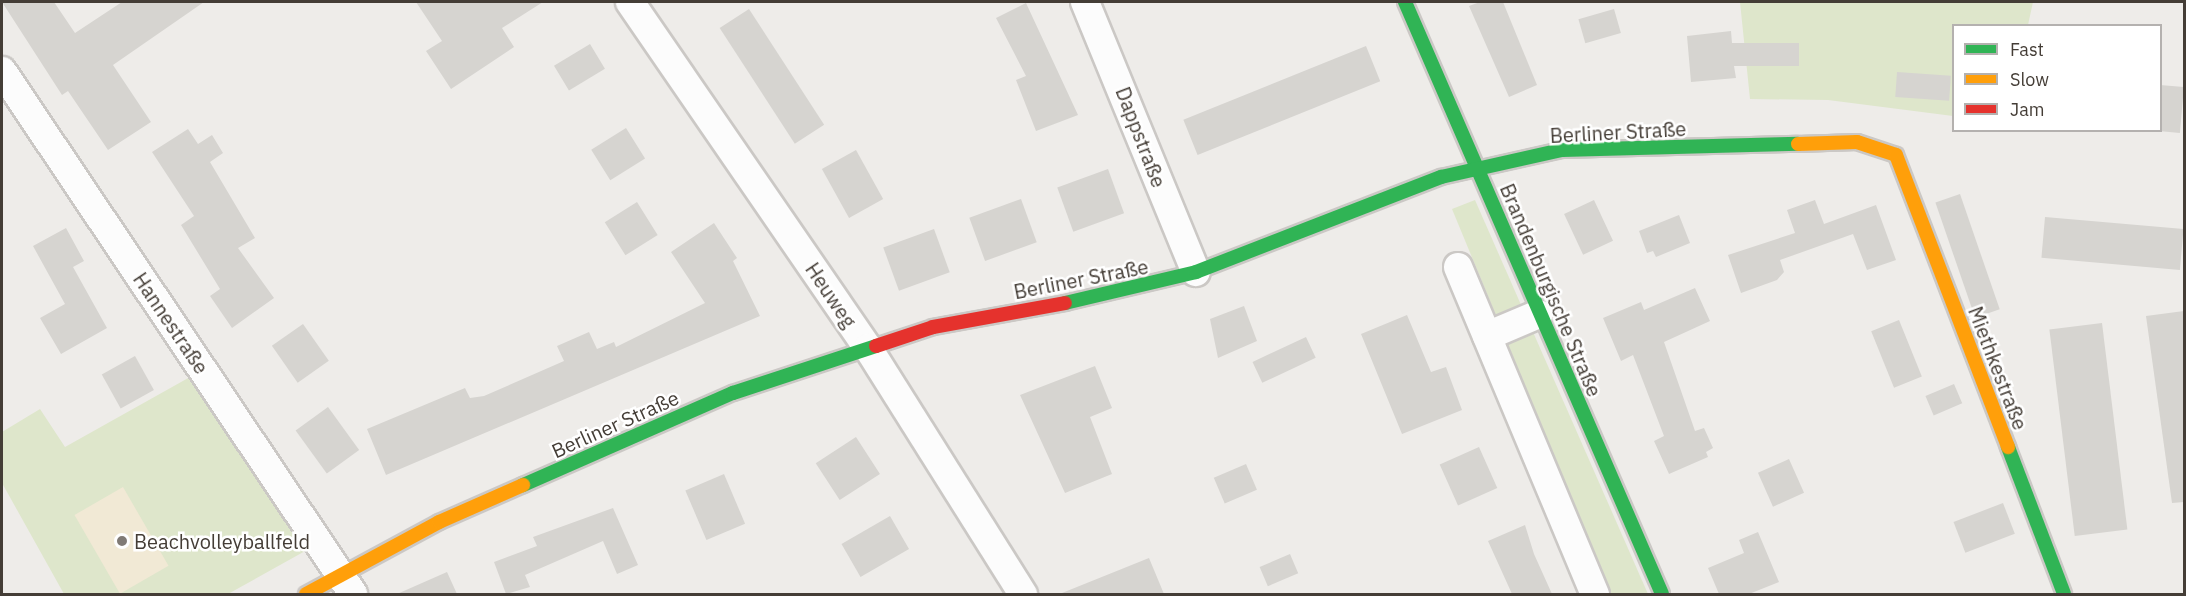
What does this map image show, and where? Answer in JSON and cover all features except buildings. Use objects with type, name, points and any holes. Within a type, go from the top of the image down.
[{"type":"street","name":"Heuweg","points":[[630,2],[868,348],[1023,594]]},
{"type":"street","name":"Dappstraße","points":[[1085,2],[1196,272]]},
{"type":"street","name":"Brandenburgische Straße","points":[[1405,2],[1662,594]]},
{"type":"street","name":"Hannestraße","points":[[2,71],[347,584]]},
{"type":"street","name":"Berliner Straße","points":[[306,594],[347,584],[439,522],[732,393],[933,327],[1138,290],[1196,272],[1434,179],[1562,150],[1857,142],[1896,155]]},
{"type":"street","name":"Miethkestraße","points":[[1896,155],[2064,594]]},
{"type":"street","points":[[1458,267],[1595,594]]},
{"type":"street","points":[[1487,336],[1539,314]]},
{"type":"green space","points":[[1740,2],[2033,2],[2028,24],[1952,24],[1952,116],[1828,100],[1750,99]]},
{"type":"green space","points":[[1475,200],[1648,594],[1611,594],[1452,209]]},
{"type":"green space","points":[[190,377],[307,550],[228,594],[64,594],[2,483],[2,432],[40,409],[65,447]]},
{"type":"sand","name":"Beachvolleyballfeld","points":[[123,487],[168,566],[120,594],[75,515]]},
{"type":"traffic: fast","points":[[1405,2],[1662,594]]},
{"type":"traffic: fast","points":[[1065,303],[1196,272],[1441,177],[1562,150],[1798,144]]},
{"type":"traffic: fast","points":[[523,485],[733,393],[876,346]]},
{"type":"traffic: fast","points":[[2008,447],[2064,594]]},
{"type":"traffic: slow","points":[[1798,144],[1857,142],[1896,155],[2008,447]]},
{"type":"traffic: slow","points":[[306,594],[439,522],[523,485]]},
{"type":"traffic: jam","points":[[876,346],[933,327],[1065,303]]},
{"type":"place","name":"Beachvolleyballfeld","points":[[122,541]]}]
